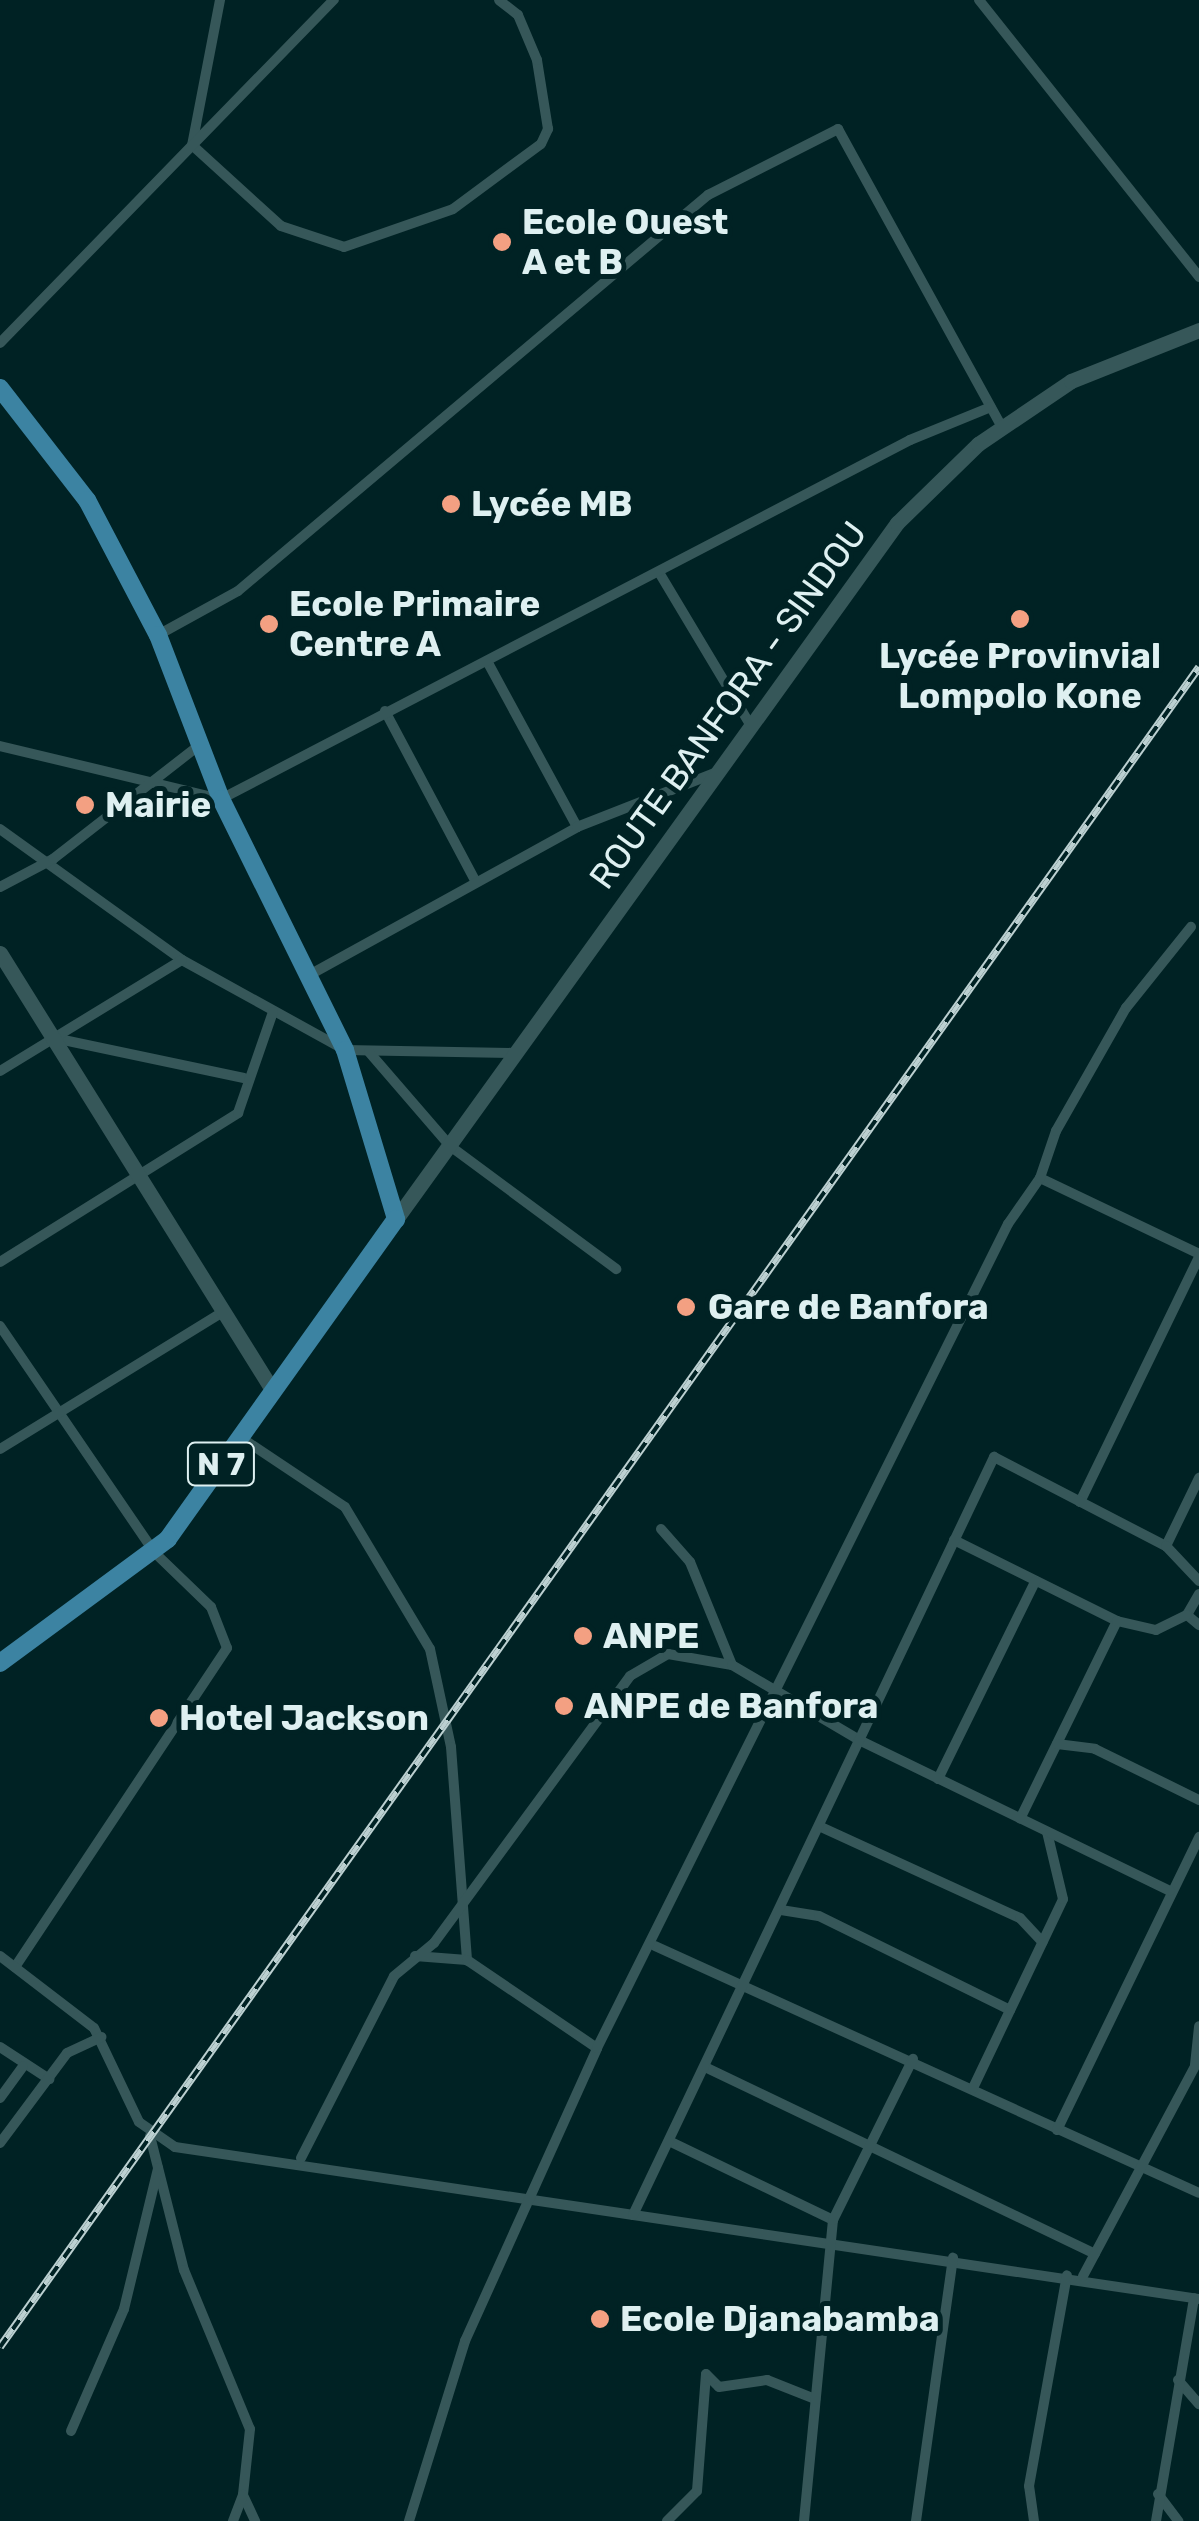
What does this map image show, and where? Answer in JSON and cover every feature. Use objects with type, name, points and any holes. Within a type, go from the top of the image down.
[{"type":"highway","points":[[0,388],[87,500],[158,635],[222,799],[312,973],[345,1050],[396,1219]]},
{"type":"highway","name":"N 7","points":[[1,1661],[155,1553],[396,1219]]},
{"type":"main road","name":"ROUTE BANFORA - SINDOU","points":[[396,1219],[897,523],[1002,426],[1071,380],[1199,330]]},
{"type":"main road","points":[[0,953],[273,1390]]},
{"type":"street","points":[[192,145],[220,0]]},
{"type":"street","points":[[0,343],[334,0]]},
{"type":"street","points":[[192,145],[313,243],[344,247],[453,208],[529,159],[548,129],[527,32],[499,0]]},
{"type":"street","points":[[979,0],[1199,277]]},
{"type":"street","points":[[158,635],[238,592],[708,195],[838,128],[1002,426]]},
{"type":"street","points":[[0,746],[164,778],[222,799],[385,711],[660,574],[910,440],[991,407]]},
{"type":"street","points":[[660,574],[750,723]]},
{"type":"street","points":[[487,661],[578,827]]},
{"type":"street","points":[[385,711],[476,882]]},
{"type":"street","points":[[0,887],[53,859],[164,778],[202,742]]},
{"type":"street","points":[[312,973],[578,827],[715,773]]},
{"type":"street","points":[[0,829],[53,859],[182,960],[345,1050],[514,1053]]},
{"type":"street","points":[[409,2521],[464,2341],[597,2048],[655,1946],[1008,1224],[1040,1178],[1056,1131],[1126,1008],[1191,927]]},
{"type":"street","points":[[0,1071],[182,960]]},
{"type":"street","points":[[0,1262],[140,1178],[238,1113],[244,1078],[273,1012]]},
{"type":"street","points":[[53,1038],[244,1078]]},
{"type":"street","points":[[368,1052],[450,1146],[616,1269]]},
{"type":"street","points":[[1040,1178],[1199,1256],[1080,1502]]},
{"type":"street","points":[[0,1450],[224,1311]]},
{"type":"street","points":[[0,1326],[56,1414],[155,1553],[211,1606],[227,1648],[15,1967]]},
{"type":"street","points":[[240,1437],[344,1507],[430,1649],[451,1747],[460,1907],[467,1960]]},
{"type":"street","points":[[633,2215],[707,2068],[994,1458],[1166,1546],[1199,1581]]},
{"type":"street","points":[[1166,1546],[1199,1478]]},
{"type":"street","points":[[662,1529],[690,1562],[732,1664]]},
{"type":"street","points":[[954,1540],[1117,1621],[1156,1630],[1187,1615],[1199,1594]]},
{"type":"street","points":[[938,1779],[1035,1582]]},
{"type":"street","points":[[1187,1615],[1199,1625]]},
{"type":"street","points":[[1020,1818],[1117,1621]]},
{"type":"street","points":[[301,2158],[394,1976],[460,1907],[630,1676],[668,1654],[732,1664],[777,1697],[861,1741],[1170,1891]]},
{"type":"street","points":[[1057,1744],[1094,1749],[1199,1800]]},
{"type":"street","points":[[820,1826],[1020,1918],[1042,1942]]},
{"type":"street","points":[[973,2088],[1063,1899],[1047,1832]]},
{"type":"street","points":[[1057,2130],[1199,1838]]},
{"type":"street","points":[[781,1910],[819,1916],[1010,2010]]},
{"type":"street","points":[[655,1946],[913,2059],[1057,2130],[1199,2193]]},
{"type":"street","points":[[0,1956],[101,2038],[150,2136],[184,2270],[250,2429],[243,2495],[235,2520]]},
{"type":"street","points":[[414,1956],[467,1960],[597,2048]]},
{"type":"street","points":[[1082,2276],[1136,2167],[1197,2062],[1199,2026]]},
{"type":"street","points":[[0,2143],[67,2053],[101,2038]]},
{"type":"street","points":[[0,2047],[23,2066],[49,2078]]},
{"type":"street","points":[[804,2521],[835,2241],[832,2220],[913,2059]]},
{"type":"street","points":[[0,2098],[23,2066]]},
{"type":"street","points":[[707,2068],[1096,2254]]},
{"type":"street","points":[[150,2136],[301,2158],[526,2200],[1082,2276],[1196,2299],[1157,2492],[1156,2521]]},
{"type":"street","points":[[670,2142],[832,2220]]},
{"type":"street","points":[[71,2432],[124,2309],[158,2168]]},
{"type":"street","points":[[916,2521],[954,2258]]},
{"type":"street","points":[[1034,2521],[1029,2486],[1066,2275]]},
{"type":"street","points":[[667,2521],[697,2491],[706,2374],[719,2387],[767,2380],[815,2399]]},
{"type":"street","points":[[1178,2380],[1199,2404]]},
{"type":"street","points":[[1157,2492],[1178,2521]]},
{"type":"street","points":[[243,2495],[255,2521]]},
{"type":"railway","points":[[0,2347],[1199,667]]},
{"type":"place","name":"Ecole Ouest A et B","points":[[502,242]]},
{"type":"place","name":"Lycée MB","points":[[451,504]]},
{"type":"place","name":"Lycée Provinvial Lompolo Kone","points":[[1020,619]]},
{"type":"place","name":"Ecole Primaire Centre A","points":[[269,624]]},
{"type":"place","name":"Mairie","points":[[85,805]]},
{"type":"place","name":"Gare de Banfora","points":[[686,1307]]},
{"type":"place","name":"ANPE","points":[[583,1636]]},
{"type":"place","name":"ANPE de Banfora","points":[[564,1706]]},
{"type":"place","name":"Hotel Jackson","points":[[159,1718]]},
{"type":"place","name":"Ecole Djanabamba","points":[[600,2319]]}]
